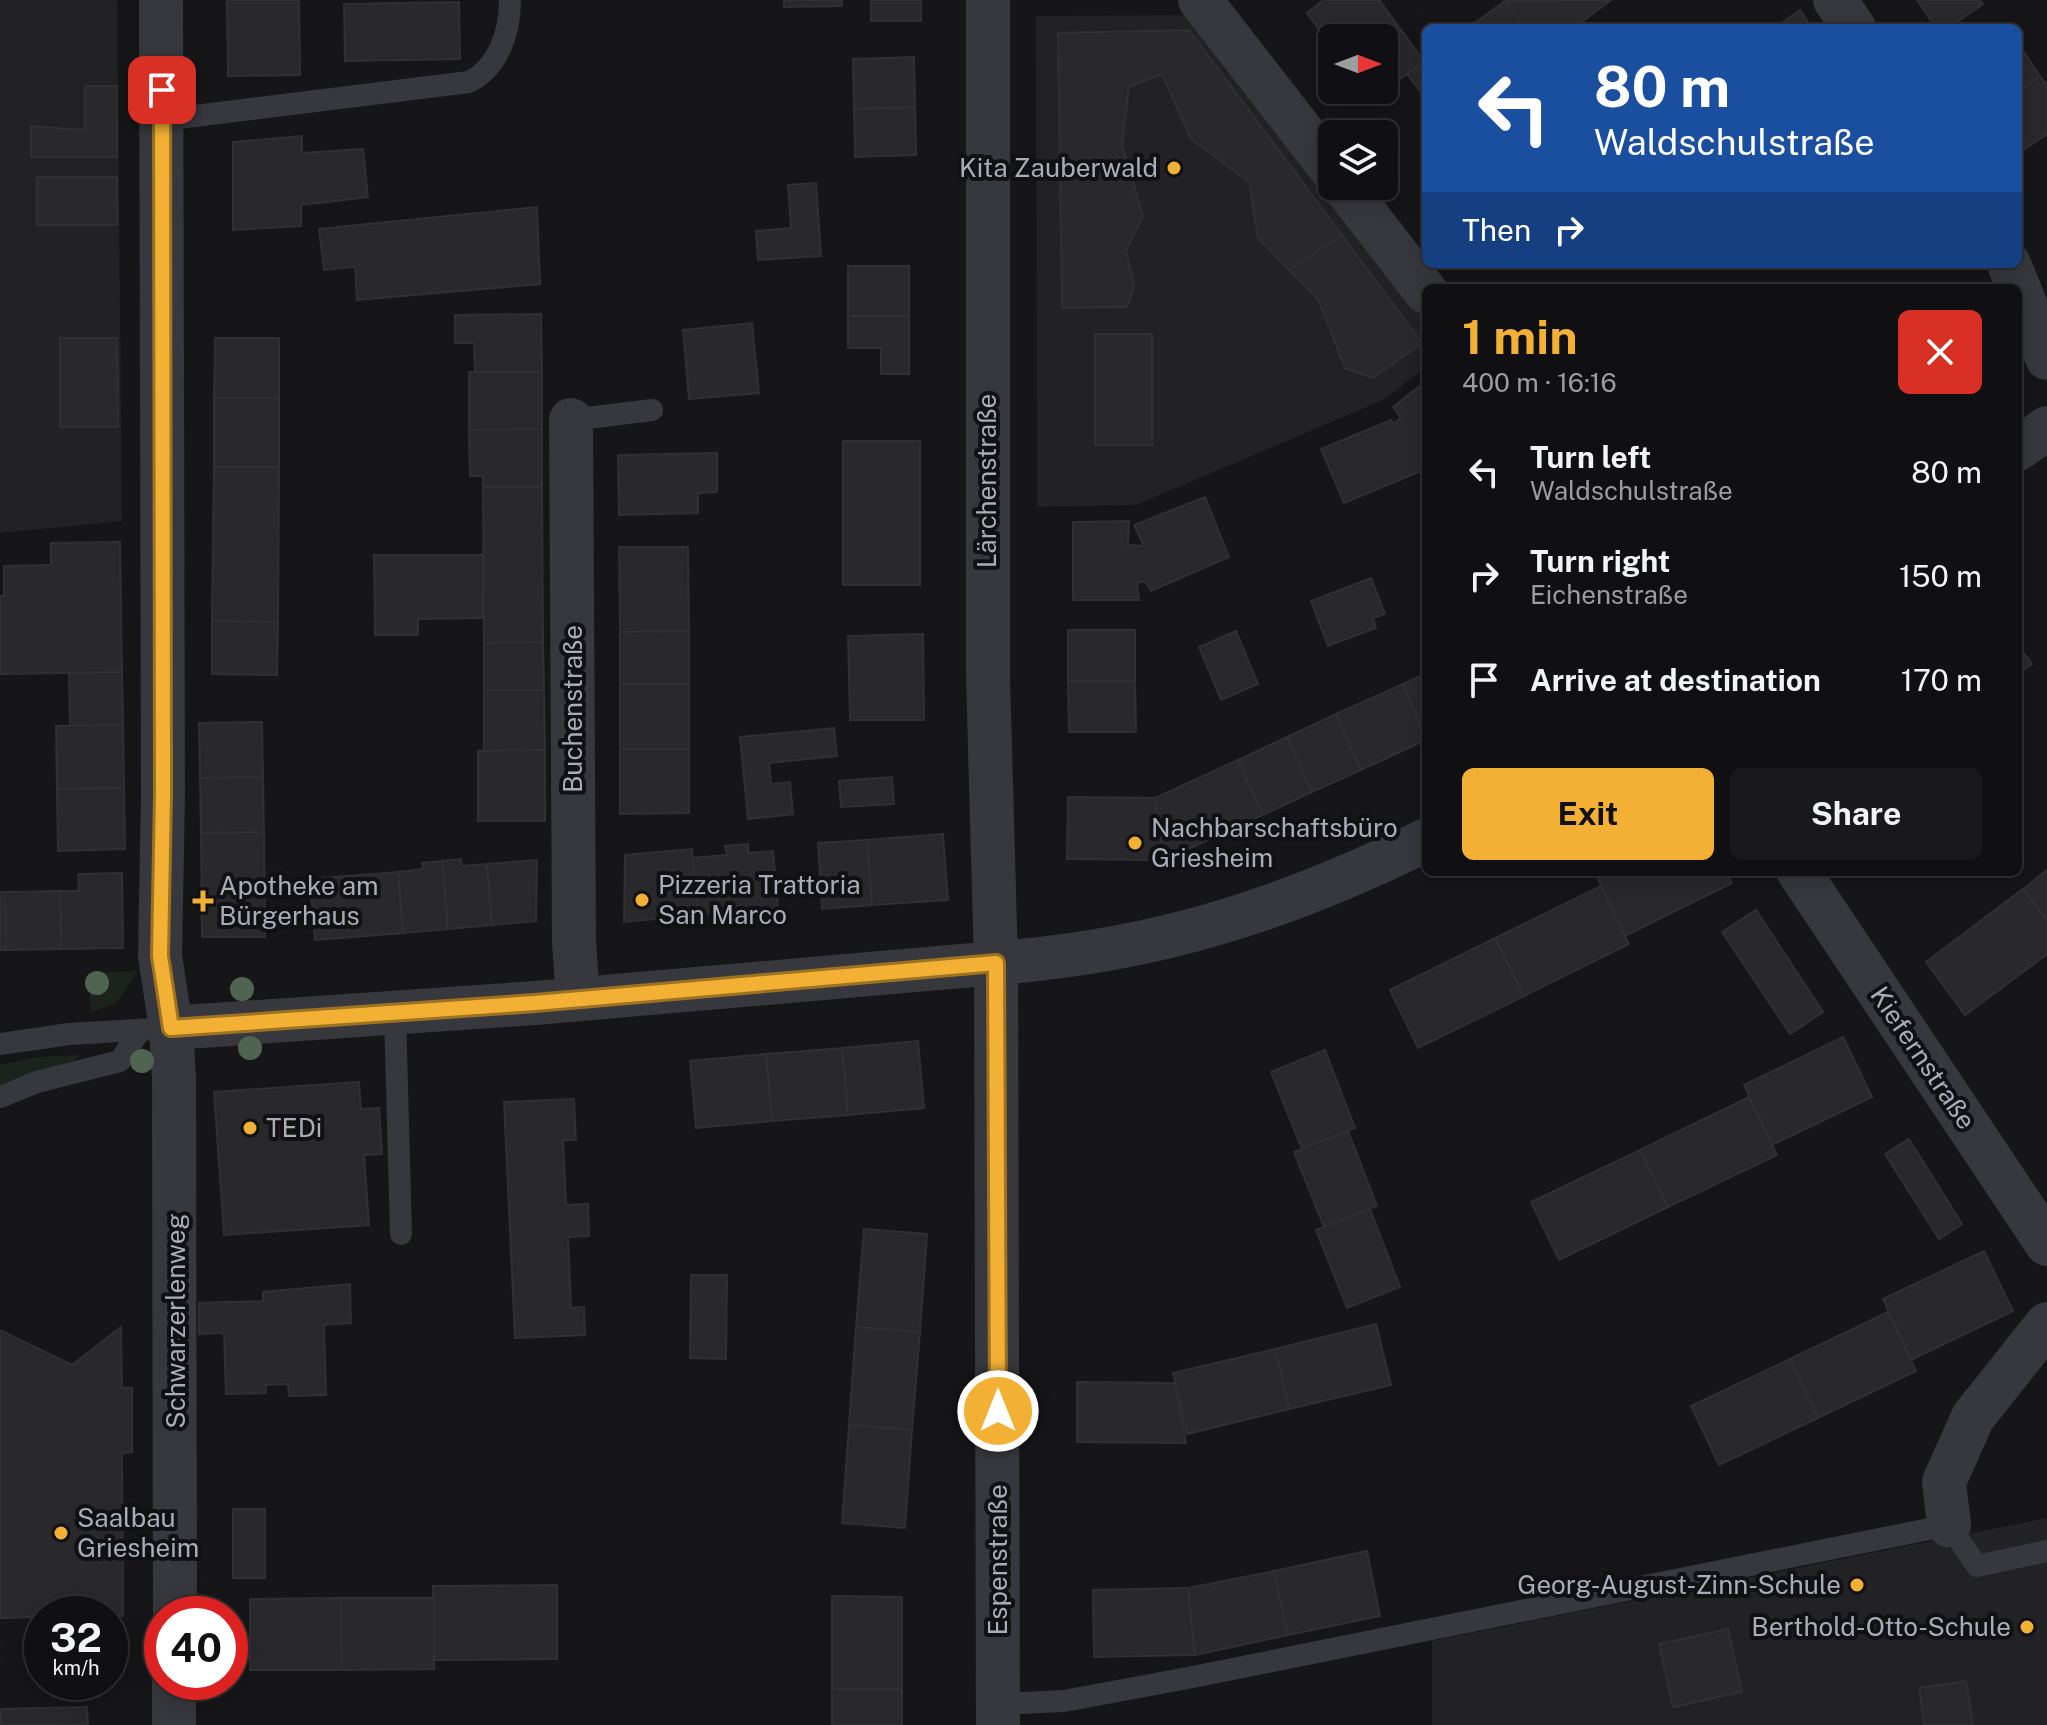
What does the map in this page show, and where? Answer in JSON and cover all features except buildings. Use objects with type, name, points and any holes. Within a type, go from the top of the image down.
[{"type":"street","name":"Schwarzerlenweg","points":[[161,0],[163,794],[156,1029],[177,1209],[175,1596]]},
{"type":"street","name":"Lärchenstraße","points":[[988,0],[988,677],[996,963]]},
{"type":"street","points":[[1200,0],[1318,152]]},
{"type":"street","points":[[1835,0],[1851,24]]},
{"type":"street","points":[[1355,200],[1422,287]]},
{"type":"street","points":[[2022,296],[2047,358]]},
{"type":"street","name":"Buchenstraße","points":[[571,420],[574,941],[578,999]]},
{"type":"street","points":[[2022,446],[2047,428]]},
{"type":"street","points":[[156,1029],[578,999],[1094,953],[1184,935],[1353,875],[1422,842]]},
{"type":"street","name":"Kiefernstraße","points":[[1802,876],[2047,1244]]},
{"type":"street","name":"Espenstraße","points":[[996,963],[998,1715]]},
{"type":"street","points":[[1949,1525],[1944,1482],[1973,1417],[2047,1324]]},
{"type":"street","points":[[174,1700],[174,1725]]},
{"type":"lane","points":[[162,120],[469,82],[483,75],[510,28],[510,0]]},
{"type":"lane","points":[[571,420],[652,410]]},
{"type":"lane","points":[[395,1013],[401,1234]]},
{"type":"lane","points":[[0,1044],[156,1029]]},
{"type":"lane","points":[[0,1097],[37,1082],[120,1061],[156,1029]]},
{"type":"lane","points":[[998,1715],[1949,1525],[1977,1566],[2047,1551]]},
{"type":"shaded area","points":[[0,0],[117,0],[122,521],[0,533]]},
{"type":"shaded area","name":"Kita Zauberwald","points":[[1198,15],[1318,176],[1318,200],[1336,200],[1422,316],[1422,370],[1383,400],[1136,505],[1037,507],[1036,16]]},
{"type":"shaded area","points":[[137,971],[117,1003],[91,1012],[88,973]]},
{"type":"shaded area","points":[[81,1055],[73,1061],[0,1085],[0,1065],[37,1057]]},
{"type":"shaded area","name":"Georg-August-Zinn-Schule","points":[[2047,1518],[2047,1725],[1432,1725],[1432,1641]]},
{"type":"place","name":"Kita Zauberwald","points":[[1174,168]]},
{"type":"place","name":"Nachbarschaftsbüro Griesheim","points":[[1135,843]]},
{"type":"place","name":"Pizzeria Trattoria San Marco","points":[[642,900]]},
{"type":"place","name":"Apotheke am Bürgerhaus","points":[[203,901]]},
{"type":"place","name":"TEDi","points":[[250,1128]]},
{"type":"place","name":"Saalbau Griesheim","points":[[61,1533]]},
{"type":"place","name":"Georg-August-Zinn-Schule","points":[[1857,1585]]},
{"type":"place","name":"Berthold-Otto-Schule","points":[[2027,1627]]},
{"type":"route","points":[[162,90],[163,794],[160,956],[171,1028],[535,1003],[996,963],[998,1411]]}]
